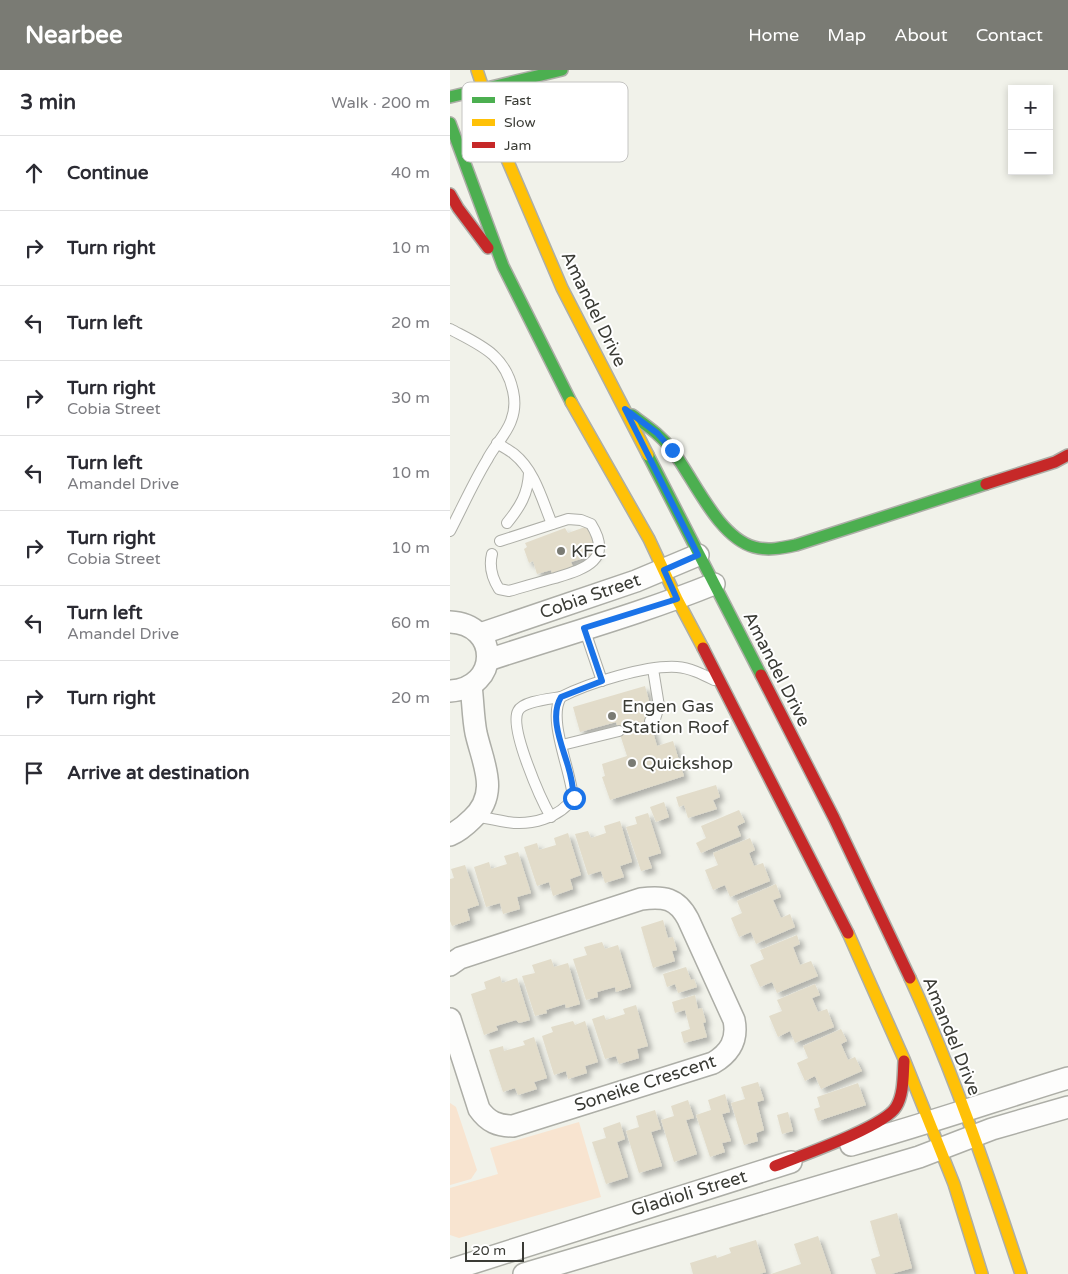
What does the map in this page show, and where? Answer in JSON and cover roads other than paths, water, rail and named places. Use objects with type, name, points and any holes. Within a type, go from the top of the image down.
[{"type":"street","points":[[512,82],[562,70]]},
{"type":"street","points":[[450,123],[462,155]]},
{"type":"street","points":[[464,162],[503,266],[571,402],[645,531],[677,599],[723,685],[847,930],[904,1059],[954,1184],[982,1274]]},
{"type":"street","name":"Amandel Drive","points":[[508,162],[562,288],[834,818],[911,980],[964,1111],[1021,1274]]},
{"type":"street","points":[[450,194],[479,239],[503,266]]},
{"type":"street","points":[[625,409],[657,433],[672,450],[721,524],[731,534],[752,548],[764,550],[796,546],[1055,462],[1068,455]]},
{"type":"street","name":"Cobia Street","points":[[480,634],[584,599],[664,570],[698,555]]},
{"type":"street","name":"Cobia Street","points":[[488,660],[677,599],[714,584]]},
{"type":"street","points":[[453,618],[480,634],[487,650],[488,660],[485,670],[479,679],[471,686],[461,690],[450,691],[476,731]]},
{"type":"street","points":[[450,835],[466,826],[476,816],[482,808],[488,785],[485,763],[476,731],[471,686]]},
{"type":"street","name":"Soneike Crescent","points":[[450,965],[460,958],[641,899],[654,897],[667,899],[682,908],[688,919],[734,1020],[735,1028],[733,1042],[728,1051],[722,1058],[713,1063],[513,1126],[496,1124],[483,1115],[457,1070],[450,1018]]},
{"type":"street","points":[[775,1166],[868,1128],[891,1113],[897,1106],[902,1090],[904,1059]]},
{"type":"street","name":"Gladioli Street","points":[[450,1270],[775,1166],[930,1123],[1068,1078]]},
{"type":"street","name":"Gladioli Street","points":[[524,1274],[940,1150],[992,1129],[1068,1107]]},
{"type":"lane","points":[[450,329],[491,353],[505,370],[511,382],[514,407],[512,419],[487,459],[450,532]]},
{"type":"lane","points":[[497,443],[514,454],[529,472],[537,485],[552,524]]},
{"type":"lane","points":[[507,523],[525,497],[529,472]]},
{"type":"lane","points":[[492,554],[491,567],[493,577],[499,589],[503,591],[524,587],[584,569],[591,564],[599,549],[595,531],[591,524],[575,519],[552,524],[500,541]]},
{"type":"lane","points":[[584,628],[602,681]]},
{"type":"lane","points":[[551,817],[534,783],[515,722],[517,712],[521,707],[532,702],[561,697],[602,681],[653,669],[686,668],[723,685]]},
{"type":"lane","points":[[650,721],[655,719],[659,706],[653,669]]},
{"type":"lane","points":[[476,816],[508,822],[526,822],[551,817],[568,807],[574,798],[569,769],[557,725],[557,703],[561,697]]},
{"type":"lane","points":[[562,745],[619,731]]},
{"type":"place","name":"KFC","points":[[561,551]]},
{"type":"place","name":"Engen Gas Station Roof","points":[[612,716]]},
{"type":"place","name":"Quickshop","points":[[632,763]]}]
